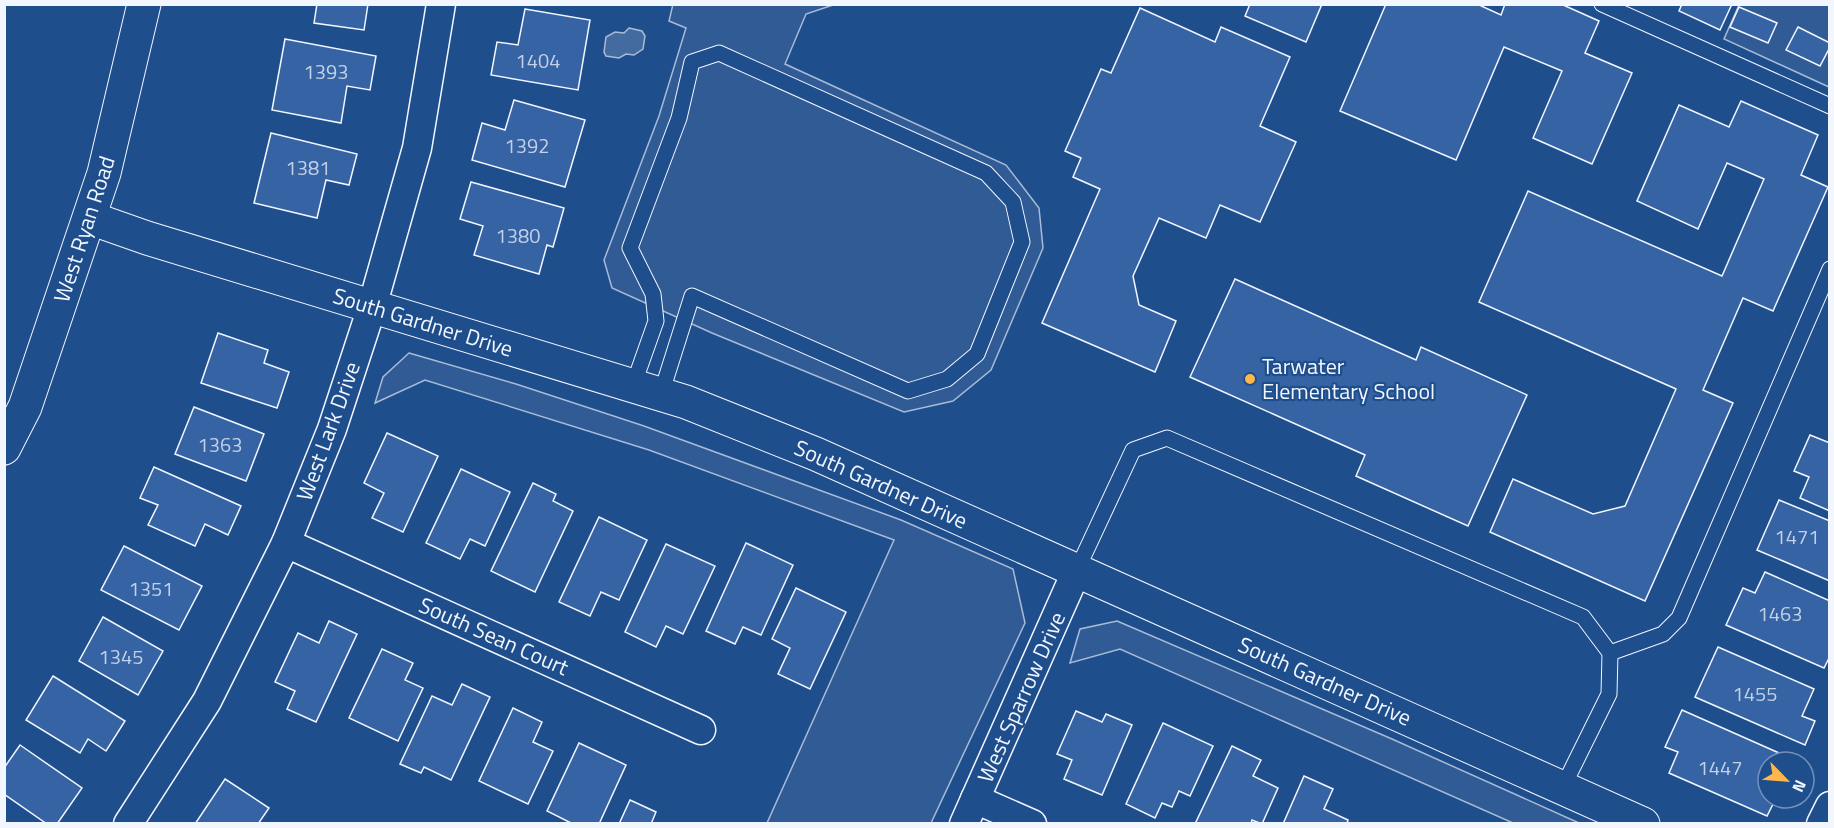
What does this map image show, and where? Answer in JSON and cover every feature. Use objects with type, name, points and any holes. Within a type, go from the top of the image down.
[{"type":"street","name":"West Ryan Road","points":[[4,448],[25,407],[105,173],[144,4]]},
{"type":"street","name":"West Lark Drive","points":[[128,824],[207,701],[286,543],[332,429],[372,307],[417,148],[441,4]]},
{"type":"street","name":"South Gardner Drive","points":[[90,218],[147,238],[686,402],[816,454],[1643,824]]},
{"type":"street","name":"South Sean Court","points":[[286,543],[701,730]]},
{"type":"street","name":"West Sparrow Drive","points":[[969,811],[1077,570]]},
{"type":"street","points":[[1821,824],[1830,806]]},
{"type":"street","points":[[969,811],[1032,824]]},
{"type":"lane","points":[[1602,4],[1830,106]]},
{"type":"lane","points":[[719,53],[987,173],[1013,202],[1022,242],[977,354],[947,379],[908,391],[692,296],[647,390],[656,321],[653,294],[630,248],[679,118],[692,62],[719,53]]},
{"type":"lane","points":[[1610,653],[1663,634],[1679,618],[1830,268]]},
{"type":"lane","points":[[1077,570],[1133,450],[1167,438],[1583,617],[1610,653],[1609,694],[1563,787]]},
{"type":"shaded area","points":[[673,4],[833,5],[806,14],[785,64],[1006,165],[1039,208],[1043,248],[991,370],[953,401],[904,412],[712,333],[612,288],[604,260],[659,116],[686,28],[669,21]]},
{"type":"shaded area","points":[[1739,5],[1829,5],[1829,87],[1724,39]]},
{"type":"shaded area","points":[[629,28],[642,31],[645,36],[643,49],[634,55],[626,54],[619,58],[606,56],[604,52],[606,37],[615,32],[624,33]]},
{"type":"shaded area","points":[[409,353],[516,384],[644,426],[901,520],[1013,569],[1025,623],[931,823],[767,823],[894,540],[649,450],[425,380],[375,403],[383,377]]},
{"type":"shaded area","points":[[1117,621],[1392,739],[1579,823],[1513,823],[1120,649],[1070,663],[1080,629]]},
{"type":"building","points":[[317,4],[368,4],[364,30],[314,23]]},
{"type":"building","points":[[1250,4],[1322,4],[1306,42],[1245,16]]},
{"type":"building","points":[[1386,4],[1477,4],[1501,15],[1505,4],[1561,4],[1599,21],[1585,53],[1632,73],[1592,164],[1533,138],[1562,71],[1504,47],[1456,160],[1340,111]]},
{"type":"building","points":[[1682,4],[1732,4],[1720,30],[1679,11]]},
{"type":"building","points":[[1739,7],[1777,23],[1768,43],[1730,27]]},
{"type":"building","points":[[1140,8],[1215,42],[1221,27],[1290,57],[1260,126],[1296,142],[1260,222],[1220,205],[1206,238],[1159,218],[1133,276],[1139,305],[1176,321],[1155,372],[1042,323],[1100,189],[1073,177],[1081,158],[1065,151],[1101,69],[1111,73]]},
{"type":"building","points":[[525,9],[590,20],[578,90],[491,75],[497,42],[518,45]]},
{"type":"building","points":[[1798,27],[1830,43],[1820,66],[1786,50]]},
{"type":"building","points":[[285,39],[376,56],[370,90],[347,86],[341,123],[272,110]]},
{"type":"building","points":[[514,100],[585,120],[565,187],[472,160],[482,123],[505,130]]},
{"type":"building","points":[[1741,101],[1818,135],[1801,175],[1828,187],[1773,311],[1743,298],[1703,390],[1733,403],[1645,601],[1490,532],[1513,479],[1593,514],[1625,506],[1676,389],[1479,302],[1528,191],[1722,276],[1764,179],[1727,163],[1698,229],[1637,201],[1679,105],[1729,127]]},
{"type":"building","points":[[271,133],[357,154],[349,185],[326,180],[317,218],[254,203]]},
{"type":"building","points":[[471,182],[564,208],[553,247],[547,245],[539,274],[474,255],[483,226],[460,219]]},
{"type":"building","points":[[1235,279],[1416,360],[1421,347],[1527,395],[1468,526],[1356,476],[1365,455],[1190,377]]},
{"type":"building","points":[[218,333],[268,350],[264,363],[289,372],[277,408],[201,383]]},
{"type":"building","points":[[194,407],[264,434],[246,481],[175,454]]},
{"type":"building","points":[[387,433],[438,456],[403,532],[372,518],[384,493],[364,483]]},
{"type":"building","points":[[1810,435],[1830,443],[1830,511],[1800,498],[1809,477],[1794,471]]},
{"type":"building","points":[[154,467],[241,506],[228,535],[205,524],[195,546],[148,525],[158,505],[140,498]]},
{"type":"building","points":[[461,469],[510,492],[485,546],[470,539],[460,559],[426,543]]},
{"type":"building","points":[[533,483],[556,494],[553,501],[573,511],[535,592],[491,571]]},
{"type":"building","points":[[1779,500],[1830,521],[1830,581],[1757,550]]},
{"type":"building","points":[[599,517],[647,540],[619,600],[601,592],[590,616],[559,602]]},
{"type":"building","points":[[746,543],[793,565],[761,635],[743,627],[735,644],[706,631]]},
{"type":"building","points":[[666,544],[715,566],[683,634],[666,626],[656,647],[625,632]]},
{"type":"building","points":[[124,546],[202,586],[179,630],[101,590]]},
{"type":"building","points":[[1765,572],[1830,601],[1830,656],[1824,668],[1726,625],[1743,588],[1755,593]]},
{"type":"building","points":[[796,588],[846,612],[810,689],[778,674],[790,648],[772,639]]},
{"type":"building","points":[[103,617],[163,651],[138,695],[79,661]]},
{"type":"building","points":[[329,621],[357,634],[316,722],[287,709],[295,691],[275,682],[298,633],[319,643]]},
{"type":"building","points":[[1718,647],[1814,689],[1802,716],[1815,721],[1805,745],[1695,697]]},
{"type":"building","points":[[382,649],[413,663],[405,680],[423,688],[398,741],[349,718]]},
{"type":"building","points":[[53,676],[125,721],[106,751],[88,739],[80,753],[26,720]]},
{"type":"building","points":[[462,684],[490,697],[451,780],[424,767],[421,773],[400,764],[432,696],[452,705]]},
{"type":"building","points":[[513,708],[542,722],[533,742],[553,751],[528,804],[479,781]]},
{"type":"building","points":[[1682,710],[1772,750],[1756,750],[1756,810],[1770,810],[1767,816],[1669,773],[1678,752],[1665,747]]},
{"type":"building","points":[[1076,711],[1102,722],[1106,714],[1132,725],[1102,795],[1064,779],[1072,760],[1057,754]]},
{"type":"building","points":[[1163,723],[1213,746],[1190,796],[1179,791],[1172,807],[1162,803],[1155,818],[1126,804]]},
{"type":"building","points":[[579,743],[626,765],[599,824],[573,824],[547,811]]},
{"type":"building","points":[[20,745],[82,788],[57,824],[47,824],[4,794],[4,768]]},
{"type":"building","points":[[1232,746],[1261,760],[1253,776],[1278,788],[1262,824],[1252,820],[1251,824],[1195,824]]},
{"type":"building","points":[[1304,776],[1333,789],[1324,809],[1348,820],[1347,824],[1283,824]]},
{"type":"building","points":[[225,779],[269,808],[258,824],[195,824]]},
{"type":"building","points":[[630,800],[656,812],[651,824],[619,824]]},
{"type":"place","name":"Tarwater Elementary School","points":[[1250,379]]}]
